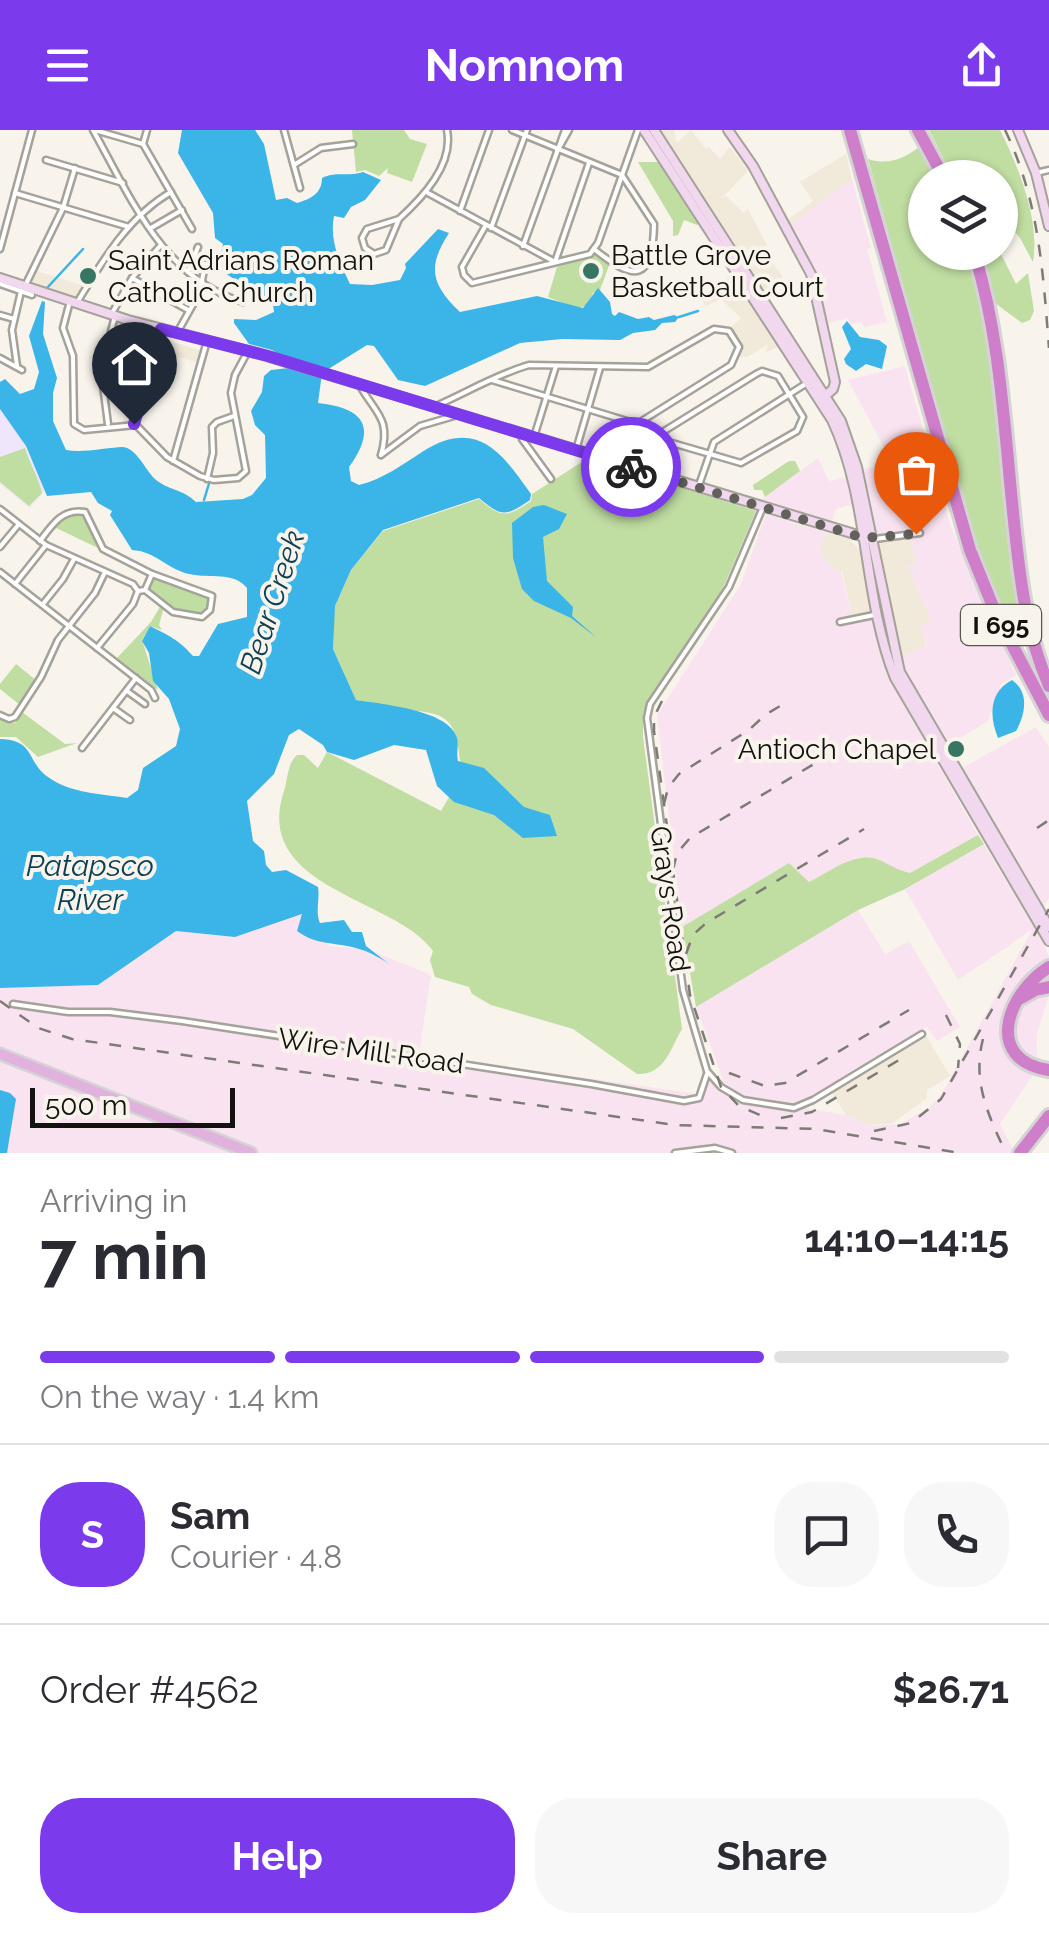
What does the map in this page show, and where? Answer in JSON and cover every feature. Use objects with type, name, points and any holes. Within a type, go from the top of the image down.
[{"type":"highway","name":"I 695","points":[[850,130],[970,550],[996,614],[1049,716]]},
{"type":"highway","points":[[918,130],[934,160]]},
{"type":"highway","name":"I 695","points":[[978,270],[994,341],[1025,610],[1049,686]]},
{"type":"highway","points":[[1049,967],[1019,994],[1008,1022],[1019,1056],[1035,1067],[1049,1070]]},
{"type":"highway","points":[[1008,1022],[1023,997],[1049,986]]},
{"type":"highway","points":[[1020,1153],[1049,1116]]},
{"type":"main road","points":[[728,130],[753,166],[811,274],[834,378],[834,389],[824,398]]},
{"type":"main road","points":[[1018,130],[1036,173],[1049,226]]},
{"type":"main road","points":[[640,132],[652,135],[824,398],[852,452],[885,645],[899,688],[926,727],[1049,940]]},
{"type":"main road","points":[[0,281],[333,376],[868,539]]},
{"type":"main road","points":[[824,398],[843,447],[868,539],[888,624],[891,658],[926,727]]},
{"type":"main road","points":[[844,532],[857,533],[861,522]]},
{"type":"main road","points":[[879,614],[888,624]]},
{"type":"main road","points":[[1034,909],[1049,928]]},
{"type":"main road","points":[[0,1054],[251,1153]]},
{"type":"street","points":[[0,249],[32,130]]},
{"type":"street","points":[[94,130],[143,144],[192,229]]},
{"type":"street","points":[[94,130],[160,246],[203,283],[242,302]]},
{"type":"street","points":[[143,144],[147,130]]},
{"type":"street","points":[[284,130],[300,188]]},
{"type":"street","points":[[399,219],[367,228],[362,238],[365,248],[376,254],[386,250],[399,219],[428,193],[448,143],[447,130]]},
{"type":"street","points":[[460,211],[490,130]]},
{"type":"street","points":[[512,130],[622,175],[654,224],[646,265],[629,273],[594,249]]},
{"type":"street","points":[[522,246],[567,130]]},
{"type":"street","points":[[526,133],[488,227],[462,266],[463,274],[471,282],[594,249],[640,132]]},
{"type":"street","points":[[294,165],[321,148],[353,144]]},
{"type":"street","points":[[46,160],[123,182]]},
{"type":"street","points":[[555,262],[590,162]]},
{"type":"street","points":[[0,358],[20,368],[12,333],[22,288],[64,208],[75,168]]},
{"type":"street","points":[[1036,173],[1049,170]]},
{"type":"street","points":[[171,192],[141,213],[73,302],[63,328],[73,353],[72,420],[84,430],[134,424],[173,461],[208,479],[238,478],[246,471],[234,416],[232,384],[248,351]]},
{"type":"street","points":[[15,193],[129,227]]},
{"type":"street","points":[[428,193],[555,262]]},
{"type":"street","points":[[150,228],[182,210]]},
{"type":"street","points":[[108,426],[101,373],[113,315],[132,278],[160,246]]},
{"type":"street","points":[[188,272],[198,247]]},
{"type":"street","points":[[177,333],[203,283],[205,264],[196,260]]},
{"type":"street","points":[[132,278],[188,310]]},
{"type":"street","points":[[22,288],[32,295]]},
{"type":"street","points":[[0,315],[14,319]]},
{"type":"street","points":[[134,424],[161,329]]},
{"type":"street","points":[[434,407],[492,380],[526,366],[650,367],[709,330],[723,329],[733,334],[739,349],[736,360],[644,420],[632,423],[492,380]]},
{"type":"street","points":[[173,461],[207,341]]},
{"type":"street","points":[[534,438],[556,366]]},
{"type":"street","points":[[576,450],[600,366]]},
{"type":"street","points":[[625,466],[631,453],[655,438],[762,372],[776,374],[802,415],[796,432],[747,462],[655,438],[644,420]]},
{"type":"street","points":[[698,487],[716,440],[812,380]]},
{"type":"street","points":[[359,384],[381,416],[385,438],[381,456],[420,426],[458,415]]},
{"type":"street","points":[[208,479],[212,427],[234,416]]},
{"type":"street","points":[[522,434],[552,479]]},
{"type":"street","name":"Grays Road","points":[[707,1071],[683,990],[647,718],[650,704],[728,587],[763,508]]},
{"type":"street","points":[[0,509],[43,543],[134,584],[173,612],[202,617],[209,613],[212,596],[152,574],[103,549],[89,516],[82,511],[55,520],[43,543],[15,584]]},
{"type":"street","points":[[0,548],[18,524]]},
{"type":"street","points":[[868,539],[920,534]]},
{"type":"street","points":[[42,605],[64,579],[74,559]]},
{"type":"street","points":[[0,572],[136,678],[155,698]]},
{"type":"street","points":[[0,715],[13,718],[105,572]]},
{"type":"street","points":[[97,648],[152,574]]},
{"type":"street","points":[[840,622],[879,614]]},
{"type":"street","points":[[82,748],[136,678]]},
{"type":"street","points":[[126,690],[145,704]]},
{"type":"street","points":[[113,708],[130,720]]},
{"type":"street","name":"Wire Mill Road","points":[[13,1004],[182,1021],[684,1102],[699,1098],[707,1071]]},
{"type":"street","points":[[707,1071],[738,1099],[798,1108],[922,1034]]},
{"type":"street","points":[[675,1153],[716,1148],[732,1153]]},
{"type":"shaded area","points":[[658,130],[674,130],[677,143],[691,130],[720,159],[730,147],[748,171],[721,199],[726,196],[744,213],[748,209],[767,245],[763,250],[783,277],[765,293]]},
{"type":"shaded area","points":[[846,154],[852,179],[791,225],[787,220],[813,201],[800,182]]},
{"type":"shaded area","points":[[852,179],[887,322],[864,327],[862,322],[850,324],[848,318],[828,323],[817,279],[791,225]]},
{"type":"shaded area","points":[[34,270],[85,286],[75,300],[30,285]]},
{"type":"shaded area","points":[[733,272],[778,347],[765,353],[768,345],[740,357],[738,338],[730,328],[741,318],[721,299],[706,306],[702,301]]},
{"type":"shaded area","points":[[115,325],[203,351],[199,363],[111,338]]},
{"type":"shaded area","points":[[905,366],[951,527],[1016,675],[1001,684],[988,721],[946,747],[909,684],[899,658],[924,647],[920,626],[931,621],[908,566],[916,564],[910,537],[876,541],[861,470],[892,462],[848,380]]},
{"type":"shaded area","points":[[0,409],[18,431],[44,486],[44,492],[30,508],[0,484]]},
{"type":"shaded area","points":[[818,458],[829,481],[848,477],[854,504],[836,509],[831,524],[757,503]]},
{"type":"shaded area","points":[[766,514],[828,533],[818,546],[823,552],[820,555],[836,572],[841,570],[852,616],[875,611],[888,676],[978,835],[910,873],[877,859],[856,858],[809,882],[789,863],[682,927],[657,715],[741,584]]},
{"type":"shaded area","points":[[828,533],[849,539],[863,553],[875,611],[852,616],[842,570],[836,572],[820,555],[818,547]]},
{"type":"shaded area","points":[[910,536],[916,564],[908,566],[931,621],[924,647],[899,658],[876,541]]},
{"type":"shaded area","points":[[1036,727],[1049,747],[1049,898],[1043,909],[960,769]]},
{"type":"shaded area","points":[[984,844],[1033,926],[1036,924],[1049,956],[1049,995],[1037,1034],[1037,1069],[1000,1124],[1015,1153],[7,1153],[16,1099],[0,1090],[0,988],[98,985],[176,931],[235,937],[304,914],[329,946],[357,948],[381,959],[372,951],[431,975],[419,1054],[698,1094],[703,1079],[736,1092],[724,1082],[696,1007],[858,910],[885,954],[909,941],[960,1027],[937,1041],[927,1027],[796,1107],[846,1115],[868,1125],[900,1124],[929,1108],[941,1095],[1032,930],[958,980],[905,889]]},
{"type":"shaded area","points":[[925,1034],[950,1076],[927,1090],[927,1098],[893,1123],[868,1125],[846,1115],[831,1091]]},
{"type":"green space","points":[[352,130],[404,130],[410,139],[427,144],[412,182],[387,173],[388,168],[379,176],[365,170],[356,172]]},
{"type":"green space","points":[[929,130],[1000,130],[1013,160],[944,160]]},
{"type":"green space","points":[[918,148],[925,160],[908,160],[908,270],[973,270],[978,289],[990,361],[1010,556],[1026,643],[1018,642],[977,556],[868,159],[882,162],[906,156]]},
{"type":"green space","points":[[638,162],[661,162],[700,222],[697,225],[684,220],[678,235],[673,236],[673,221]]},
{"type":"green space","points":[[1018,170],[1031,212],[1033,262],[1020,238]]},
{"type":"green space","points":[[594,254],[610,263],[600,290],[593,293],[587,306],[575,308],[548,297],[557,267]]},
{"type":"green space","points":[[986,270],[1009,270],[1016,284],[1028,273],[1034,311],[1030,320],[1022,323],[996,304]]},
{"type":"green space","points":[[25,448],[42,493],[29,506],[0,482],[0,457]]},
{"type":"green space","points":[[588,458],[756,511],[721,593],[643,714],[682,1029],[660,1065],[637,1074],[573,1029],[491,1005],[472,994],[469,987],[435,977],[430,960],[433,951],[415,933],[307,871],[288,850],[279,824],[294,759],[304,755],[318,768],[327,752],[441,811],[466,767],[460,761],[454,731],[434,714],[356,700],[333,649],[334,608],[351,570],[383,531],[479,499],[500,513],[510,513]]},
{"type":"green space","points":[[795,461],[800,471],[765,497],[762,490],[754,490],[753,485]]},
{"type":"green space","points":[[78,512],[89,518],[98,548],[52,526]]},
{"type":"green space","points":[[153,576],[209,596],[209,609],[202,616],[172,610],[146,590]]},
{"type":"green space","points":[[161,605],[162,630],[150,626],[142,640],[158,690],[117,658],[151,622]]},
{"type":"green space","points":[[16,664],[37,681],[20,705],[0,689]]},
{"type":"green space","points":[[22,712],[65,744],[77,743],[38,757],[16,737],[0,737],[0,717],[15,723]]},
{"type":"green space","points":[[978,835],[984,844],[905,889],[858,910],[696,1007],[682,927],[789,863],[809,882],[862,858],[879,860],[910,873]]},
{"type":"water","name":"Patapsco River","points":[[182,130],[255,130],[264,144],[276,200],[306,200],[318,192],[322,178],[332,175],[363,172],[381,180],[344,218],[334,216],[334,243],[350,284],[400,280],[405,264],[438,229],[449,233],[437,256],[435,275],[443,293],[460,312],[537,296],[583,308],[598,288],[615,316],[619,312],[638,319],[679,317],[655,330],[633,333],[620,340],[520,343],[425,386],[398,380],[374,346],[367,345],[322,373],[318,403],[346,409],[362,422],[363,441],[349,467],[351,481],[359,485],[376,479],[441,442],[473,439],[498,453],[531,494],[530,500],[509,512],[493,509],[479,498],[383,530],[351,570],[335,606],[333,649],[356,700],[397,706],[442,721],[457,738],[458,761],[484,768],[524,807],[550,815],[557,836],[523,838],[494,815],[454,802],[437,786],[426,750],[394,745],[354,760],[327,752],[299,729],[289,735],[274,774],[247,801],[253,841],[264,851],[266,865],[272,872],[286,870],[318,887],[320,923],[344,920],[352,932],[362,932],[366,946],[389,964],[363,950],[305,936],[297,931],[302,914],[235,937],[176,931],[98,985],[0,988],[0,739],[20,743],[41,771],[56,782],[86,792],[127,798],[138,790],[143,768],[176,746],[180,729],[169,699],[153,681],[149,653],[142,641],[150,626],[193,656],[199,656],[218,624],[247,617],[247,588],[235,579],[189,574],[148,553],[132,550],[110,515],[112,511],[98,503],[91,492],[47,496],[26,446],[0,409],[0,382],[5,379],[20,394],[34,389],[39,372],[29,336],[42,301],[43,334],[57,378],[53,421],[66,450],[126,448],[136,454],[155,479],[196,502],[243,499],[252,495],[266,478],[265,435],[255,425],[251,411],[262,392],[264,376],[271,370],[289,368],[292,362],[272,350],[249,344],[234,323],[234,319],[256,320],[274,312],[273,305],[225,273],[219,264],[223,244],[215,238],[213,213],[178,153]]},
{"type":"water","points":[[847,321],[860,337],[879,340],[887,346],[882,369],[866,364],[856,371],[846,364],[844,359],[851,349],[842,327]]},
{"type":"water","points":[[544,505],[567,514],[559,529],[543,537],[547,581],[573,607],[572,616],[597,638],[571,618],[534,601],[522,589],[513,558],[512,523],[533,507]]},
{"type":"water","points":[[1012,680],[1023,697],[1022,717],[1016,731],[998,738],[993,705],[999,691]]},
{"type":"water","points":[[0,1090],[16,1099],[7,1153],[0,1153]]},
{"type":"waterway","points":[[47,288],[83,249]]},
{"type":"waterway","points":[[679,317],[698,311]]},
{"type":"waterway","points":[[204,500],[211,477]]},
{"type":"railway","points":[[1005,130],[1032,210],[1049,348]]},
{"type":"railway","points":[[662,701],[654,717],[654,731],[690,995],[721,1087],[739,1106],[760,1115]]},
{"type":"railway","points":[[664,804],[668,788],[679,774],[785,703]]},
{"type":"railway","points":[[673,870],[677,853],[690,838],[824,758]]},
{"type":"railway","points":[[1037,828],[1049,820]]},
{"type":"railway","points":[[686,954],[693,935],[706,923],[864,829]]},
{"type":"railway","points":[[874,1131],[911,1123],[941,1099],[1049,909]]},
{"type":"railway","points":[[0,1001],[38,1028],[72,1039],[675,1125],[816,1129],[960,1153]]},
{"type":"railway","points":[[729,1073],[765,1086],[785,1083],[909,1010]]},
{"type":"railway","points":[[946,1015],[960,1044],[958,1068]]},
{"type":"railway","points":[[983,1039],[981,1084],[1006,1153]]},
{"type":"railway","points":[[781,1118],[812,1112],[904,1057]]},
{"type":"way so far","points":[[631,467],[864,538],[916,534]]},
{"type":"place","name":"Battle Grove Basketball Court","points":[[591,271]]},
{"type":"place","name":"Saint Adrians Roman Catholic Church","points":[[88,276]]},
{"type":"place","name":"Antioch Chapel","points":[[956,749]]},
{"type":"route","points":[[134,424],[161,329],[268,356],[631,467]]},
{"type":"water label","name":"Bear Creek","points":[[272,602]]}]
